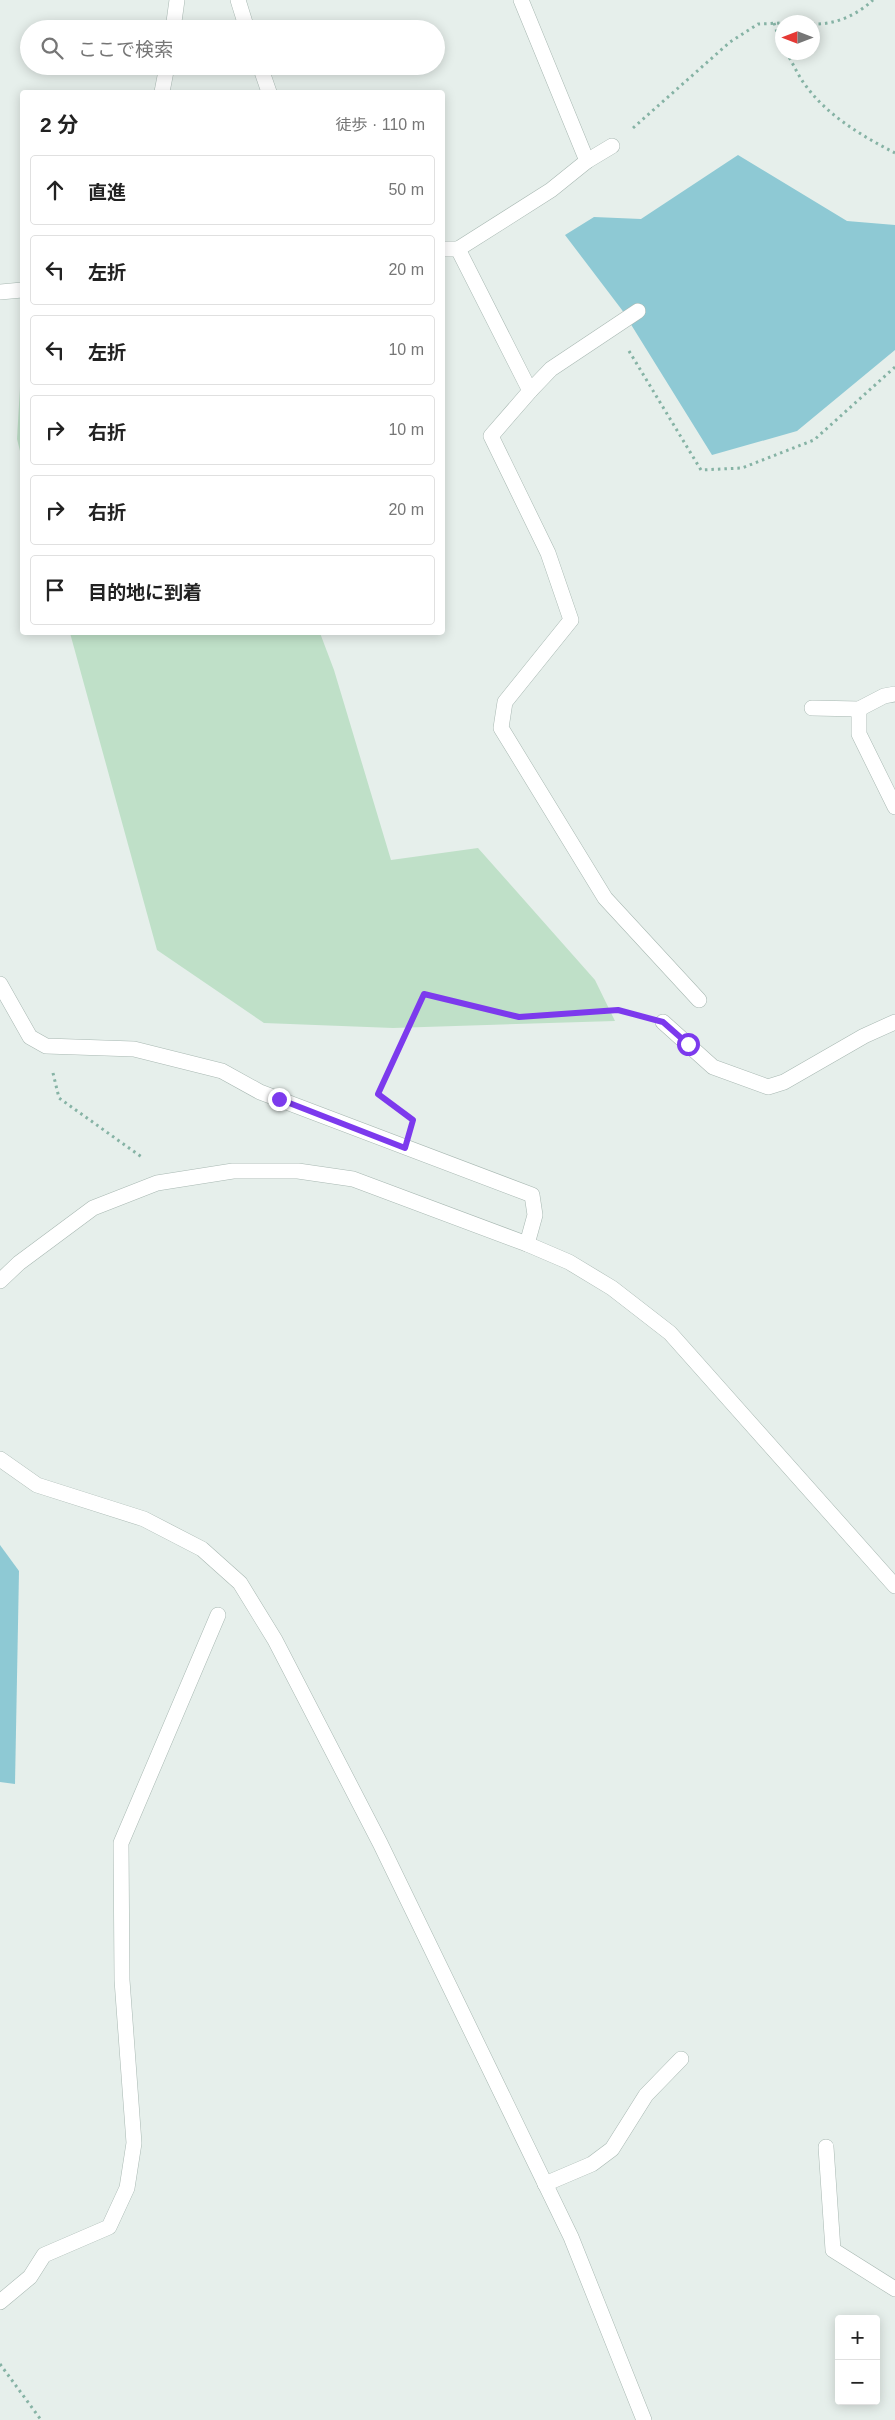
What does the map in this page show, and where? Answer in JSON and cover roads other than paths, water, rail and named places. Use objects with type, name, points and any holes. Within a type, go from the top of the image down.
[{"type":"street","points":[[174,20],[177,0]]},
{"type":"street","points":[[238,0],[245,20]]},
{"type":"street","points":[[522,0],[587,161]]},
{"type":"street","points":[[162,90],[165,75]]},
{"type":"street","points":[[263,75],[268,90]]},
{"type":"street","points":[[445,249],[458,249],[551,190],[587,161],[612,146]]},
{"type":"street","points":[[458,249],[530,391]]},
{"type":"street","points":[[0,292],[20,290]]},
{"type":"street","points":[[638,312],[551,369],[491,436],[548,553],[571,620],[505,702],[501,728],[605,898],[699,1000]]},
{"type":"street","points":[[812,708],[859,710],[884,696],[895,694]]},
{"type":"street","points":[[859,710],[859,734],[895,807]]},
{"type":"street","points":[[0,984],[30,1037],[46,1046],[134,1049],[222,1071],[260,1092],[532,1195],[535,1215],[527,1244]]},
{"type":"street","points":[[663,1022],[713,1067],[768,1086],[784,1082],[864,1036],[895,1022]]},
{"type":"street","points":[[0,1281],[19,1263],[93,1208],[157,1183],[233,1171],[298,1171],[353,1179],[527,1244],[569,1262],[612,1288],[670,1333],[895,1586]]},
{"type":"street","points":[[0,1459],[37,1485],[144,1519],[202,1549],[240,1583],[275,1640],[371,1826],[571,2236],[644,2420]]},
{"type":"street","points":[[0,2302],[30,2277],[44,2255],[109,2227],[126,2188],[134,2143],[122,1980],[121,1843],[218,1615]]},
{"type":"street","points":[[545,2184],[592,2164],[612,2149],[646,2095],[682,2059]]},
{"type":"street","points":[[826,2147],[833,2250],[895,2289]]},
{"type":"water","points":[[738,155],[847,221],[895,225],[895,350],[797,431],[712,455],[622,310],[565,235],[594,217],[641,219]]},
{"type":"water","points":[[0,1545],[19,1571],[15,1784],[0,1782]]}]
